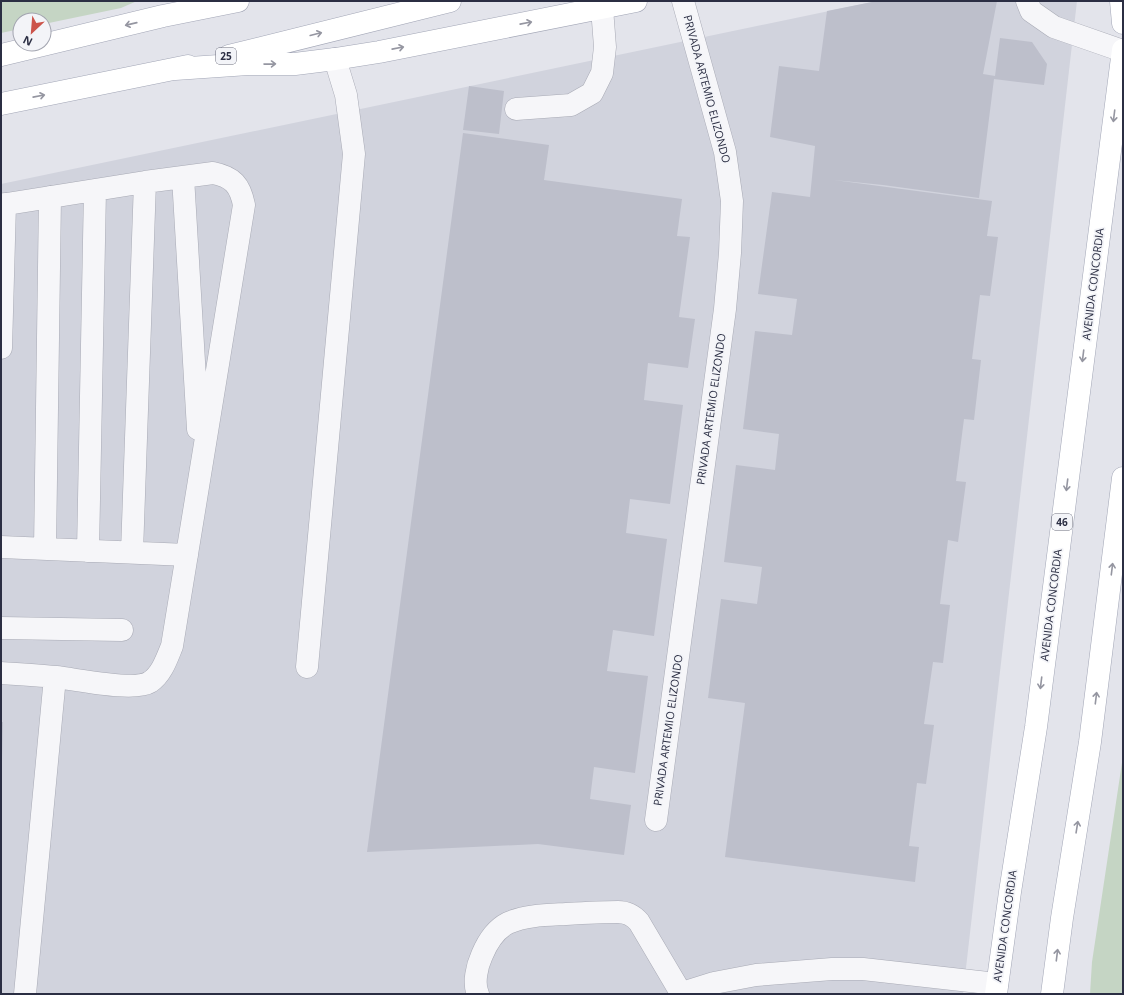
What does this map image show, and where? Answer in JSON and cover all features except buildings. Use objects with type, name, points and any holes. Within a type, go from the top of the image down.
[{"type":"main road","points":[[163,16],[188,1]]},
{"type":"main road","points":[[1,55],[163,16],[238,1]]},
{"type":"main road","name":"25","points":[[1,104],[175,69],[450,1]]},
{"type":"main road","points":[[175,69],[248,64],[295,64],[336,59],[379,52],[636,1]]},
{"type":"main road","points":[[1121,1],[1123,23]]},
{"type":"main road","name":"AVENIDA CONCORDIA","points":[[997,989],[1010,892],[1036,727],[1123,50]]},
{"type":"main road","points":[[1052,994],[1062,918],[1090,742],[1123,478]]},
{"type":"lane","name":"PRIVADA ARTEMIO ELIZONDO","points":[[656,820],[725,309],[730,253],[732,201],[725,152],[683,1]]},
{"type":"lane","points":[[1027,1],[1031,11],[1054,27],[1123,50]]},
{"type":"lane","points":[[516,109],[571,105],[592,93],[602,73],[605,47],[602,8]]},
{"type":"lane","points":[[307,667],[354,154],[346,95],[336,59]]},
{"type":"lane","points":[[1,348],[3,205],[145,182],[213,173],[223,175],[235,183],[242,194],[244,204],[172,646],[165,663],[158,674],[150,682],[132,686],[55,677],[1,673]]},
{"type":"lane","points":[[183,177],[201,470]]},
{"type":"lane","points":[[132,552],[145,182]]},
{"type":"lane","points":[[88,551],[96,190]]},
{"type":"lane","points":[[45,549],[50,197]]},
{"type":"lane","points":[[1,547],[187,555]]},
{"type":"lane","points":[[1,628],[122,630]]},
{"type":"lane","points":[[25,994],[55,677]]},
{"type":"lane","points":[[478,994],[476,990],[476,977],[479,962],[485,948],[497,931],[507,923],[539,915],[618,912],[628,913],[639,922],[680,994],[714,983],[756,975],[832,969],[863,969],[997,989]]},
{"type":"shaded area","points":[[877,1],[1077,1],[963,994],[1,994],[1,184]]},
{"type":"green space","points":[[1,1],[137,1],[121,8],[52,22],[52,12],[12,12],[12,31],[1,33]]},
{"type":"green space","points":[[1123,756],[1123,994],[1090,994],[1092,962]]}]
